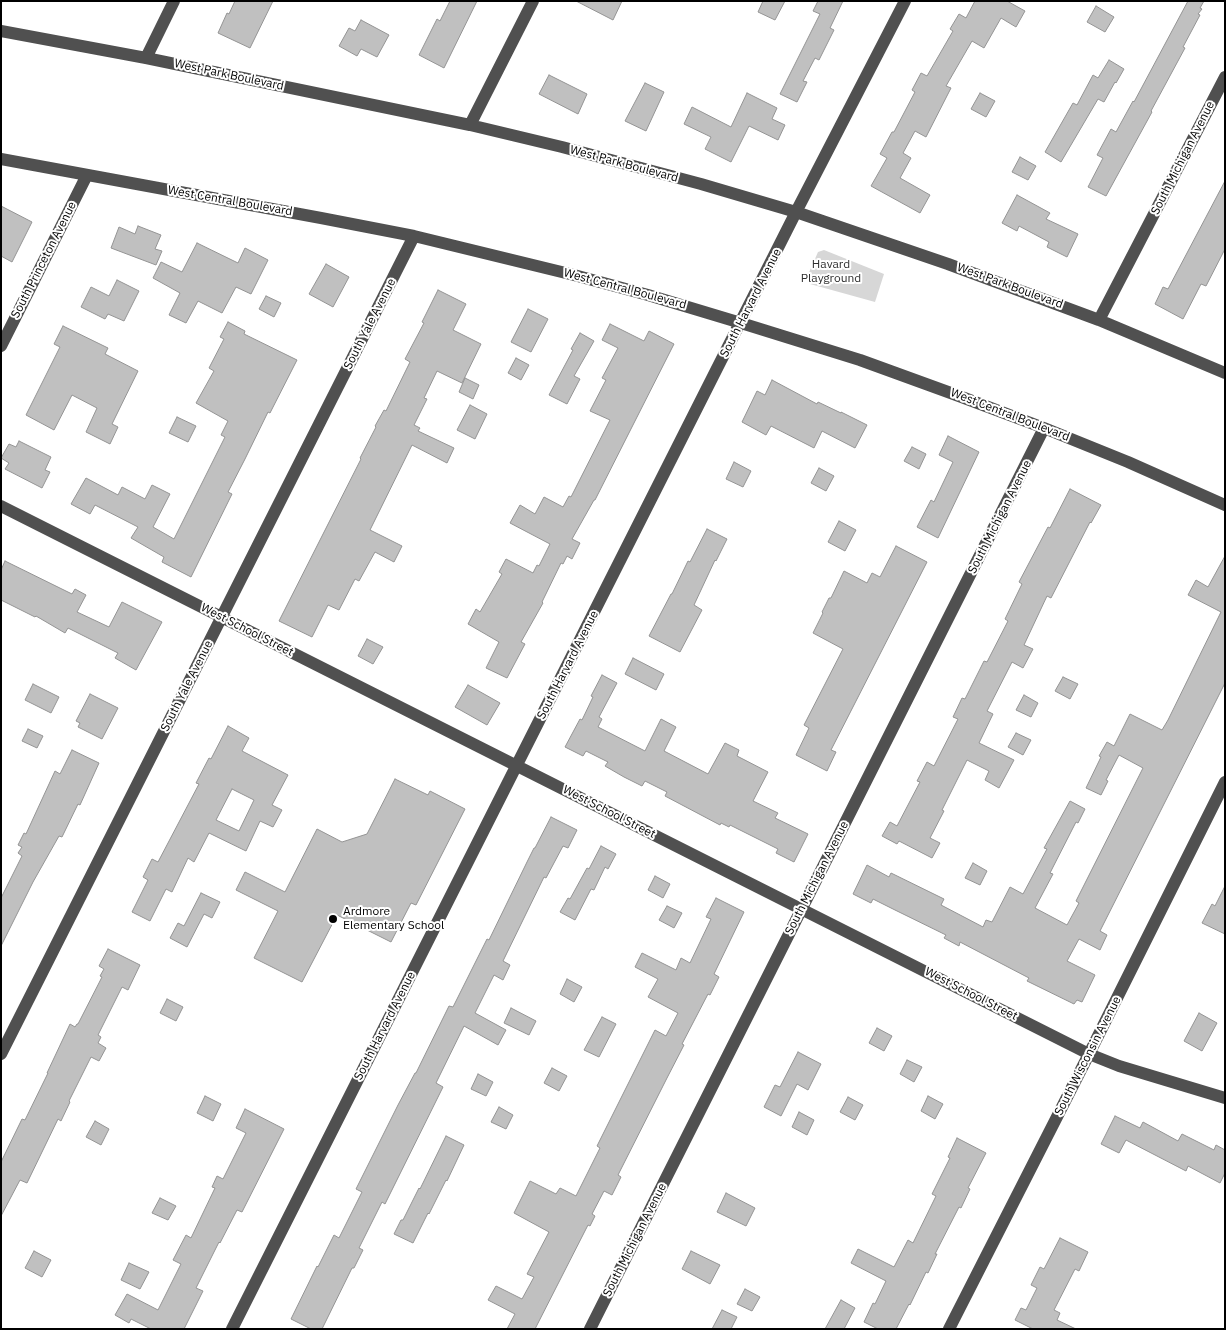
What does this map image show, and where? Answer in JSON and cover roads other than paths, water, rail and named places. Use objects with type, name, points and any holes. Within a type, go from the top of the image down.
[{"type":"street","points":[[146,58],[174,1]]},
{"type":"street","points":[[470,125],[533,1]]},
{"type":"street","name":"South Harvard Avenue","points":[[232,1329],[796,212],[905,1]]},
{"type":"street","name":"West Park Boulevard","points":[[1,31],[146,58],[470,125],[562,147],[692,182],[796,212],[948,264],[1099,320],[1225,373]]},
{"type":"street","name":"South Michigan Avenue","points":[[1099,320],[1225,77]]},
{"type":"street","name":"West Central Boulevard","points":[[1,159],[414,236],[648,295],[741,322],[959,396],[1128,462],[1225,505]]},
{"type":"street","name":"South Princeton Avenue","points":[[1,346],[88,175]]},
{"type":"street","name":"South Yale Avenue","points":[[1,1054],[414,236]]},
{"type":"street","name":"South Michigan Avenue","points":[[590,1329],[1044,428]]},
{"type":"street","name":"West School Street","points":[[1,506],[1089,1054],[1119,1066],[1225,1098]]},
{"type":"street","name":"South Wisconsin Avenue","points":[[949,1329],[1225,782]]},
{"type":"place","name":"Ardmore Elementary School","points":[[333,919]]},
{"type":"park label","name":"Havard Playground","points":[[831,272]]}]
